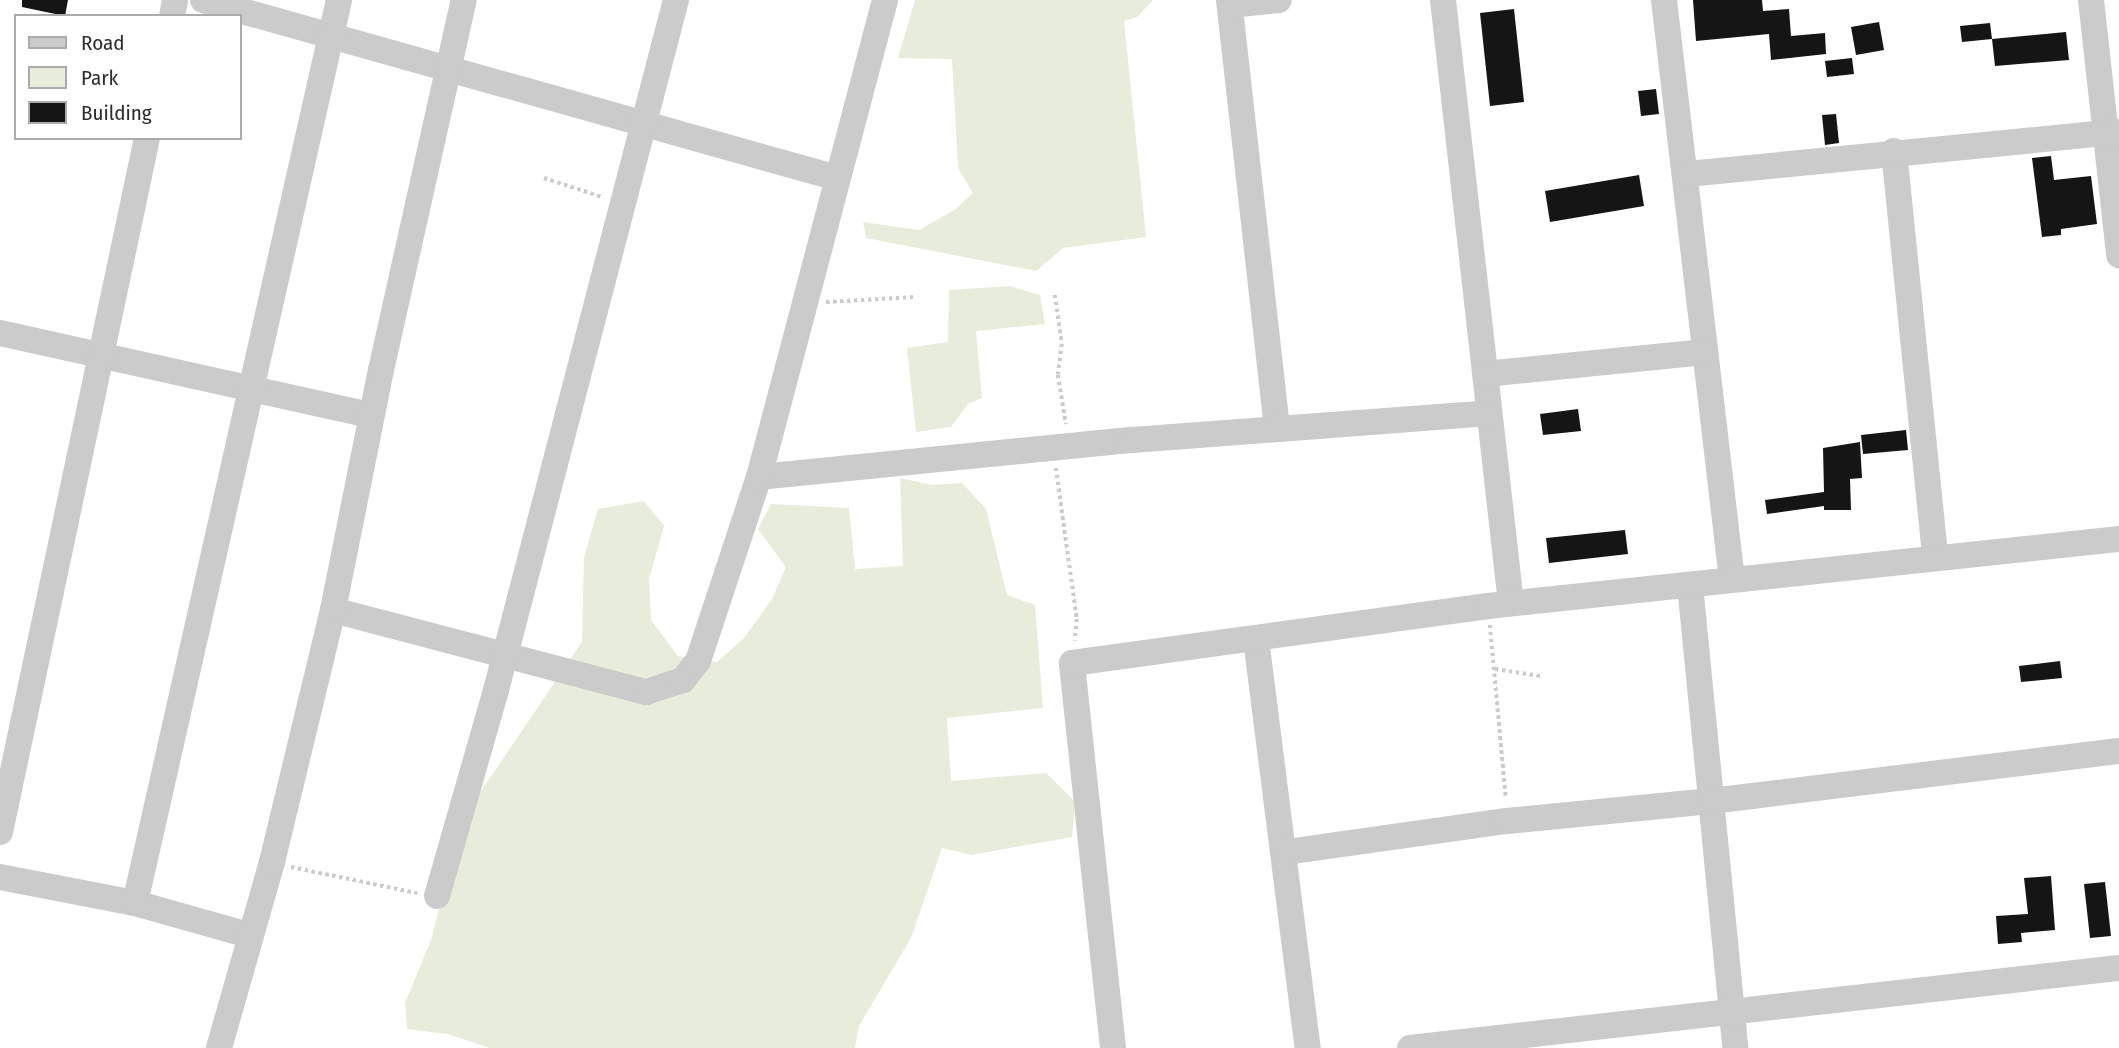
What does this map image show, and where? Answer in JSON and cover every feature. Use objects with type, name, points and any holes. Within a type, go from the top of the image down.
[{"type":"street","points":[[204,0],[645,121],[837,178]]},
{"type":"street","points":[[135,903],[339,0]]},
{"type":"street","points":[[219,1048],[248,935],[272,862],[333,610],[371,415],[464,0]]},
{"type":"street","points":[[437,896],[504,657],[676,0]]},
{"type":"street","points":[[333,610],[504,657],[646,692],[683,680],[698,661],[759,477],[802,304],[886,0]]},
{"type":"street","points":[[1277,428],[1230,2],[1279,0]]},
{"type":"street","points":[[1443,0],[1489,414],[1500,605]]},
{"type":"street","points":[[1664,0],[1688,174],[1705,352],[1732,580]]},
{"type":"street","points":[[2091,0],[2113,132],[2119,255]]},
{"type":"street","points":[[1688,174],[1894,150],[2113,132]]},
{"type":"street","points":[[0,832],[147,140]]},
{"type":"street","points":[[1894,150],[1935,558]]},
{"type":"street","points":[[0,333],[252,386],[371,415]]},
{"type":"street","points":[[1485,374],[1705,352]]},
{"type":"street","points":[[759,477],[1277,428],[1489,414]]},
{"type":"street","points":[[1113,1048],[1072,663],[1500,605],[2119,539]]},
{"type":"street","points":[[1690,585],[1735,1048]]},
{"type":"street","points":[[1256,639],[1286,852],[1308,1048]]},
{"type":"street","points":[[1286,852],[1507,821],[1711,801],[2119,751]]},
{"type":"street","points":[[0,877],[135,903],[248,935]]},
{"type":"street","points":[[1410,1048],[1731,1014],[2119,968]]},
{"type":"path","points":[[544,178],[621,204]]},
{"type":"path","points":[[1055,295],[1062,344],[1058,375],[1061,448],[1077,619],[1072,663]]},
{"type":"path","points":[[802,304],[914,297]]},
{"type":"path","points":[[1500,605],[1494,669],[1507,821]]},
{"type":"path","points":[[1494,669],[1540,676]]},
{"type":"path","points":[[272,862],[437,896]]},
{"type":"green space","points":[[915,0],[1153,0],[1137,17],[1124,21],[1146,237],[1063,248],[1036,271],[866,238],[863,222],[919,230],[956,209],[973,193],[958,168],[952,59],[898,58]]},
{"type":"green space","points":[[1009,286],[1040,295],[1045,324],[976,331],[982,398],[968,404],[951,427],[916,432],[907,348],[948,342],[949,290]]},
{"type":"green space","points":[[900,478],[932,485],[962,483],[986,509],[1007,595],[1035,605],[1043,708],[947,718],[951,781],[1046,773],[1075,802],[1072,837],[971,855],[942,848],[911,938],[859,1026],[855,1048],[490,1048],[447,1034],[407,1029],[405,1003],[431,940],[462,819],[582,642],[584,557],[598,509],[644,501],[664,526],[649,579],[651,620],[678,656],[717,662],[744,638],[772,599],[786,567],[758,529],[771,504],[849,508],[855,569],[903,566]]},
{"type":"building","points":[[22,0],[68,0],[65,14],[22,7]]},
{"type":"building","points":[[1693,0],[1762,0],[1763,11],[1789,9],[1791,36],[1825,33],[1826,54],[1771,60],[1769,34],[1696,41]]},
{"type":"building","points":[[1514,9],[1524,102],[1490,106],[1480,13]]},
{"type":"building","points":[[1879,22],[1884,50],[1856,55],[1851,27]]},
{"type":"building","points":[[1990,23],[1992,39],[1962,42],[1960,26]]},
{"type":"building","points":[[2066,32],[2069,60],[1995,66],[1992,39]]},
{"type":"building","points":[[1852,58],[1854,74],[1827,77],[1825,61]]},
{"type":"building","points":[[1656,89],[1659,114],[1641,116],[1638,91]]},
{"type":"building","points":[[1836,114],[1839,143],[1825,145],[1822,115]]},
{"type":"building","points":[[2051,156],[2054,180],[2091,176],[2097,224],[2061,229],[2061,235],[2042,237],[2032,158]]},
{"type":"building","points":[[1639,175],[1644,206],[1550,222],[1545,191]]},
{"type":"building","points":[[1578,409],[1581,431],[1543,435],[1540,414]]},
{"type":"building","points":[[1906,430],[1908,450],[1863,454],[1861,435]]},
{"type":"building","points":[[1860,442],[1862,478],[1850,479],[1851,510],[1824,510],[1824,506],[1767,514],[1765,500],[1824,492],[1823,448]]},
{"type":"building","points":[[1625,530],[1628,554],[1549,563],[1546,538]]},
{"type":"building","points":[[2060,661],[2062,678],[2021,682],[2019,666]]},
{"type":"building","points":[[2051,876],[2055,930],[2021,933],[2022,942],[1998,944],[1996,916],[2028,914],[2024,878]]},
{"type":"building","points":[[2105,882],[2111,936],[2090,938],[2084,884]]}]
